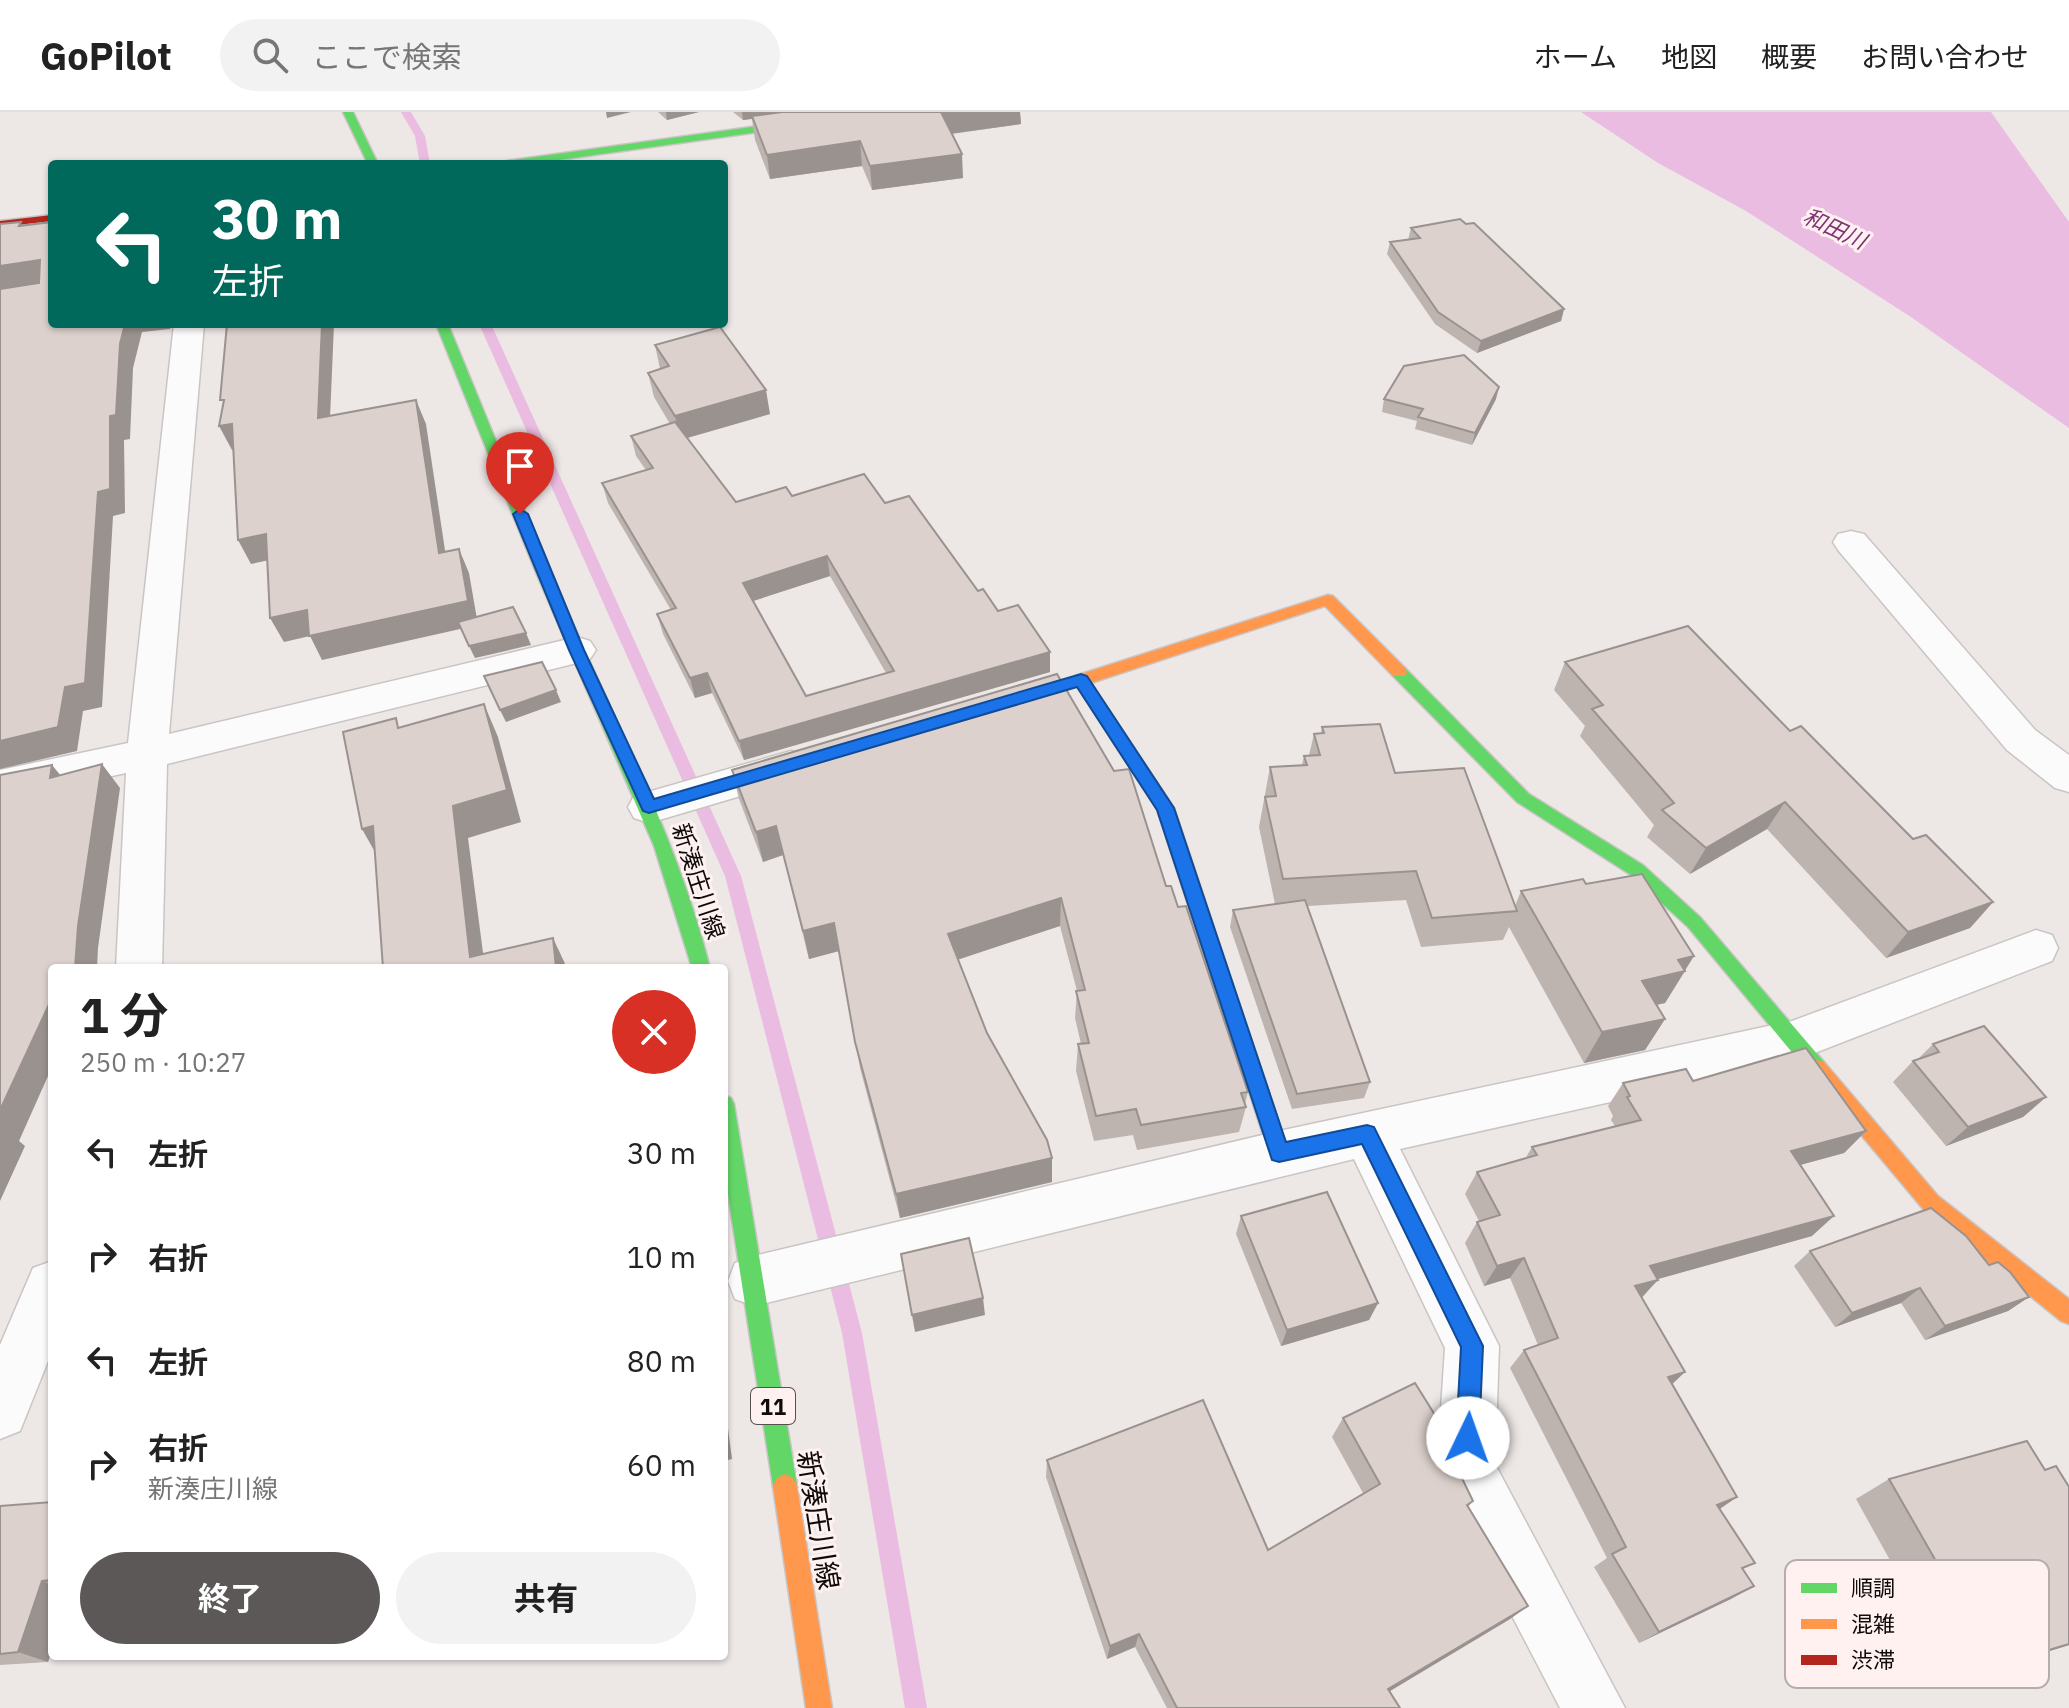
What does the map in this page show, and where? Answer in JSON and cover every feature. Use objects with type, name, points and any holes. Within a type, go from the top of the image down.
[{"type":"main road","points":[[348,112],[371,160]]},
{"type":"main road","points":[[533,160],[819,116],[881,112]]},
{"type":"main road","points":[[0,224],[48,218]]},
{"type":"main road","name":"新湊庄川線","points":[[444,328],[577,650],[649,807],[693,926],[700,964]]},
{"type":"main road","points":[[1279,1153],[1165,808],[1066,684],[1328,600],[1523,798],[1637,870],[1694,922],[1931,1203],[2069,1313]]},
{"type":"main road","name":"新湊庄川線","points":[[728,1128],[819,1708]]},
{"type":"street","points":[[139,964],[147,754],[189,328]]},
{"type":"street","points":[[1851,542],[2021,740],[2069,777]]},
{"type":"street","points":[[0,785],[147,754],[577,650]]},
{"type":"street","points":[[649,807],[829,754]]},
{"type":"street","points":[[754,1281],[1279,1153],[1794,1041],[2036,948]]},
{"type":"street","points":[[1367,1134],[1472,1346],[1466,1469],[1594,1708]]},
{"type":"street","points":[[0,1411],[48,1296]]},
{"type":"water","name":"和田川","points":[[1581,112],[1991,112],[2069,222],[2069,428],[1911,317],[1746,211],[1658,163]]},
{"type":"building","points":[[782,112],[941,112],[962,154],[870,166],[860,141],[767,155],[752,116]]},
{"type":"building","points":[[1460,219],[1466,224],[1474,223],[1564,309],[1481,341],[1438,312],[1390,242],[1420,238],[1411,228]]},
{"type":"building","points":[[21,222],[19,226],[48,222],[48,328],[124,328],[120,344],[116,415],[110,416],[110,489],[98,492],[85,683],[65,687],[58,727],[0,741],[0,289],[39,283],[40,260],[0,266],[0,224]]},
{"type":"building","points":[[227,328],[322,328],[318,418],[416,400],[439,553],[459,549],[468,601],[309,636],[307,610],[270,618],[266,534],[238,540],[232,424],[219,426],[224,400],[220,400]]},
{"type":"building","points":[[721,328],[766,390],[675,416],[648,373],[669,366],[655,345]]},
{"type":"building","points":[[1464,355],[1499,387],[1475,433],[1418,417],[1423,409],[1384,399],[1404,366]]},
{"type":"building","points":[[675,422],[736,502],[786,487],[792,496],[864,474],[885,503],[909,496],[978,591],[983,589],[998,611],[1018,605],[1050,652],[739,741],[707,673],[690,678],[657,614],[676,608],[602,483],[653,468],[631,436]],"holes":[[[827,556],[894,671],[806,696],[743,583]]]},
{"type":"building","points":[[513,607],[526,633],[469,646],[458,622]]},
{"type":"building","points":[[1688,626],[1790,731],[1801,726],[1913,839],[1926,835],[1993,902],[1908,932],[1785,802],[1706,848],[1662,810],[1674,803],[1592,709],[1603,705],[1565,662]]},
{"type":"building","points":[[542,662],[556,690],[500,710],[484,676]]},
{"type":"building","points":[[1057,674],[1114,771],[1129,769],[1166,886],[1171,886],[1178,907],[1186,906],[1248,1092],[1241,1093],[1246,1107],[1141,1125],[1136,1109],[1096,1116],[1078,1044],[1089,1043],[1076,991],[1085,990],[1061,898],[948,934],[987,1033],[1047,1140],[1052,1158],[896,1194],[855,1042],[834,923],[803,931],[776,826],[756,832],[732,770]]},
{"type":"building","points":[[484,704],[507,790],[453,806],[470,957],[553,938],[556,964],[383,964],[373,826],[362,829],[343,732],[396,718],[398,728]]},
{"type":"building","points":[[1380,724],[1395,773],[1464,768],[1517,911],[1432,918],[1416,871],[1283,879],[1265,797],[1276,796],[1270,767],[1307,765],[1304,756],[1320,755],[1314,734],[1324,733],[1322,727]]},
{"type":"building","points":[[102,764],[75,964],[48,964],[48,1007],[0,1110],[0,775],[52,765],[50,778]]},
{"type":"building","points":[[1642,874],[1694,956],[1678,960],[1685,971],[1642,981],[1665,1019],[1602,1032],[1521,891],[1583,879],[1586,884]]},
{"type":"building","points":[[1305,900],[1370,1082],[1297,1094],[1233,910]]},
{"type":"building","points":[[1984,1026],[2046,1097],[1968,1127],[1913,1061],[1939,1052],[1933,1044]]},
{"type":"building","points":[[1806,1048],[1866,1131],[1791,1151],[1834,1216],[1650,1266],[1658,1280],[1635,1286],[1685,1372],[1668,1377],[1737,1497],[1717,1505],[1755,1563],[1742,1568],[1754,1586],[1659,1632],[1612,1554],[1626,1547],[1524,1350],[1558,1338],[1524,1258],[1497,1266],[1477,1222],[1500,1215],[1477,1172],[1537,1155],[1532,1147],[1641,1120],[1627,1097],[1630,1096],[1623,1083],[1686,1069],[1693,1081]]},
{"type":"building","points":[[1327,1192],[1378,1303],[1287,1330],[1241,1216]]},
{"type":"building","points":[[1931,1208],[1966,1236],[1989,1265],[1998,1262],[2010,1272],[2029,1297],[1945,1326],[1920,1288],[1852,1313],[1810,1251]]},
{"type":"building","points":[[969,1238],[983,1298],[912,1315],[901,1254]]},
{"type":"building","points":[[1415,1383],[1448,1436],[1443,1439],[1473,1501],[1467,1505],[1528,1606],[1388,1689],[1400,1708],[1177,1708],[1139,1634],[1110,1646],[1047,1460],[1203,1400],[1268,1550],[1380,1484],[1343,1418]]},
{"type":"building","points":[[2027,1441],[2045,1470],[2056,1466],[2069,1487],[2069,1644],[2049,1650],[2049,1560],[1935,1560],[1889,1479]]},
{"type":"building","points":[[48,1502],[48,1580],[42,1581],[18,1652],[0,1654],[0,1506]]},
{"type":"waterway","points":[[406,112],[420,136],[424,160]]},
{"type":"waterway","points":[[487,328],[733,876],[852,1333],[916,1708]]},
{"type":"traffic: fast","points":[[348,112],[371,160]]},
{"type":"traffic: fast","points":[[536,160],[881,112]]},
{"type":"traffic: fast","points":[[444,328],[542,570],[663,846],[700,964]]},
{"type":"traffic: fast","points":[[1399,672],[1523,798],[1637,870],[1694,922],[1817,1068]]},
{"type":"traffic: fast","points":[[1150,785],[1165,808],[1279,1153]]},
{"type":"traffic: fast","points":[[728,1129],[785,1486]]},
{"type":"traffic: slow","points":[[1150,785],[1081,680],[1328,600],[1399,672]]},
{"type":"traffic: slow","points":[[1817,1068],[1931,1203],[2069,1313]]},
{"type":"traffic: slow","points":[[785,1486],[819,1708]]},
{"type":"traffic: jam","points":[[0,224],[48,218]]},
{"type":"route","points":[[520,514],[577,650],[649,807],[1081,680],[1165,808],[1279,1153],[1367,1134],[1472,1346],[1468,1438]]}]
